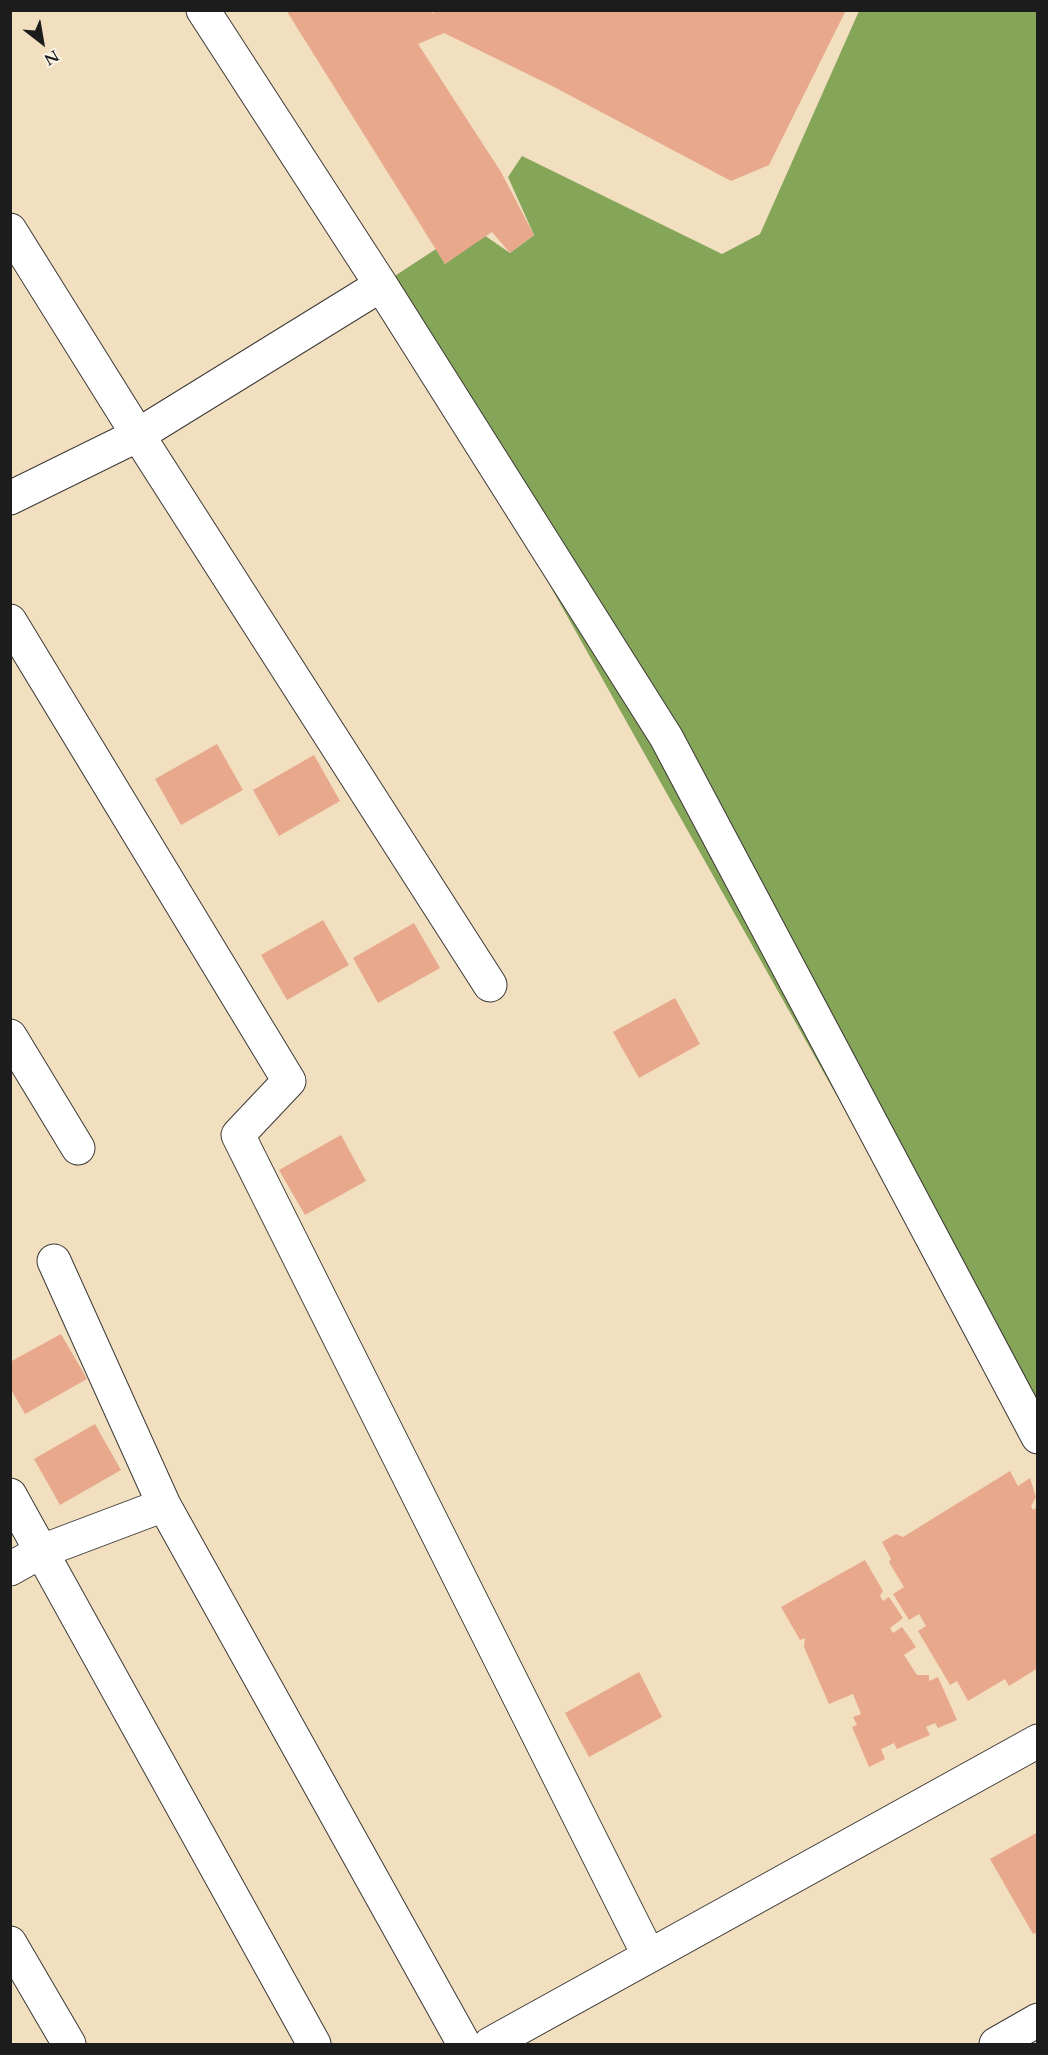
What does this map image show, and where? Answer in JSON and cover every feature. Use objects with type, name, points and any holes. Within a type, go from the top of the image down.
[{"type":"street","points":[[203,10],[381,285],[666,737],[1038,1437]]},
{"type":"street","points":[[10,230],[138,435],[490,985]]},
{"type":"street","points":[[10,498],[138,435],[381,285]]},
{"type":"street","points":[[10,621],[289,1081],[238,1135],[649,1956]]},
{"type":"street","points":[[10,1036],[78,1148]]},
{"type":"street","points":[[54,1261],[164,1505],[464,2044]]},
{"type":"street","points":[[10,1495],[314,2044]]},
{"type":"street","points":[[10,1569],[42,1551],[164,1505]]},
{"type":"street","points":[[490,2044],[1038,1741]]},
{"type":"street","points":[[10,1943],[69,2044]]},
{"type":"street","points":[[996,2044],[1038,2020]]},
{"type":"green space","points":[[859,11],[1037,11],[1037,1452],[381,285],[436,249],[445,264],[484,235],[510,253],[534,235],[508,177],[522,156],[722,254],[760,234]]},
{"type":"building","points":[[286,10],[431,10],[433,14],[435,10],[846,10],[769,165],[731,181],[554,87],[444,33],[418,44],[501,172],[534,235],[510,253],[492,232],[445,264]]},
{"type":"building","points":[[217,744],[243,790],[181,825],[155,779]]},
{"type":"building","points":[[314,755],[340,801],[279,836],[253,790]]},
{"type":"building","points":[[323,920],[349,965],[287,1000],[261,955]]},
{"type":"building","points":[[414,923],[440,968],[378,1003],[353,958]]},
{"type":"building","points":[[675,998],[700,1044],[639,1078],[613,1032]]},
{"type":"building","points":[[341,1135],[366,1181],[305,1215],[279,1170]]},
{"type":"building","points":[[61,1334],[87,1379],[25,1414],[10,1388],[10,1362]]},
{"type":"building","points":[[95,1424],[121,1470],[60,1505],[34,1459]]},
{"type":"building","points":[[1010,1471],[1018,1486],[1030,1478],[1036,1497],[1031,1506],[1033,1510],[1038,1506],[1038,1668],[1009,1686],[1005,1679],[968,1701],[957,1681],[950,1685],[918,1631],[926,1626],[919,1614],[909,1620],[893,1594],[904,1587],[889,1562],[891,1559],[882,1542],[896,1534],[903,1537]]},
{"type":"building","points":[[865,1560],[883,1591],[880,1596],[883,1601],[889,1597],[903,1618],[890,1628],[893,1633],[902,1627],[916,1647],[904,1655],[917,1675],[929,1675],[929,1681],[938,1677],[957,1720],[938,1728],[935,1723],[926,1727],[930,1735],[897,1749],[894,1743],[881,1749],[885,1759],[869,1767],[852,1727],[857,1725],[853,1717],[861,1714],[853,1694],[829,1704],[804,1647],[805,1638],[800,1640],[781,1607]]},
{"type":"building","points":[[639,1672],[662,1717],[589,1757],[565,1713]]},
{"type":"building","points":[[1038,1832],[1038,1932],[1033,1934],[990,1859]]}]
